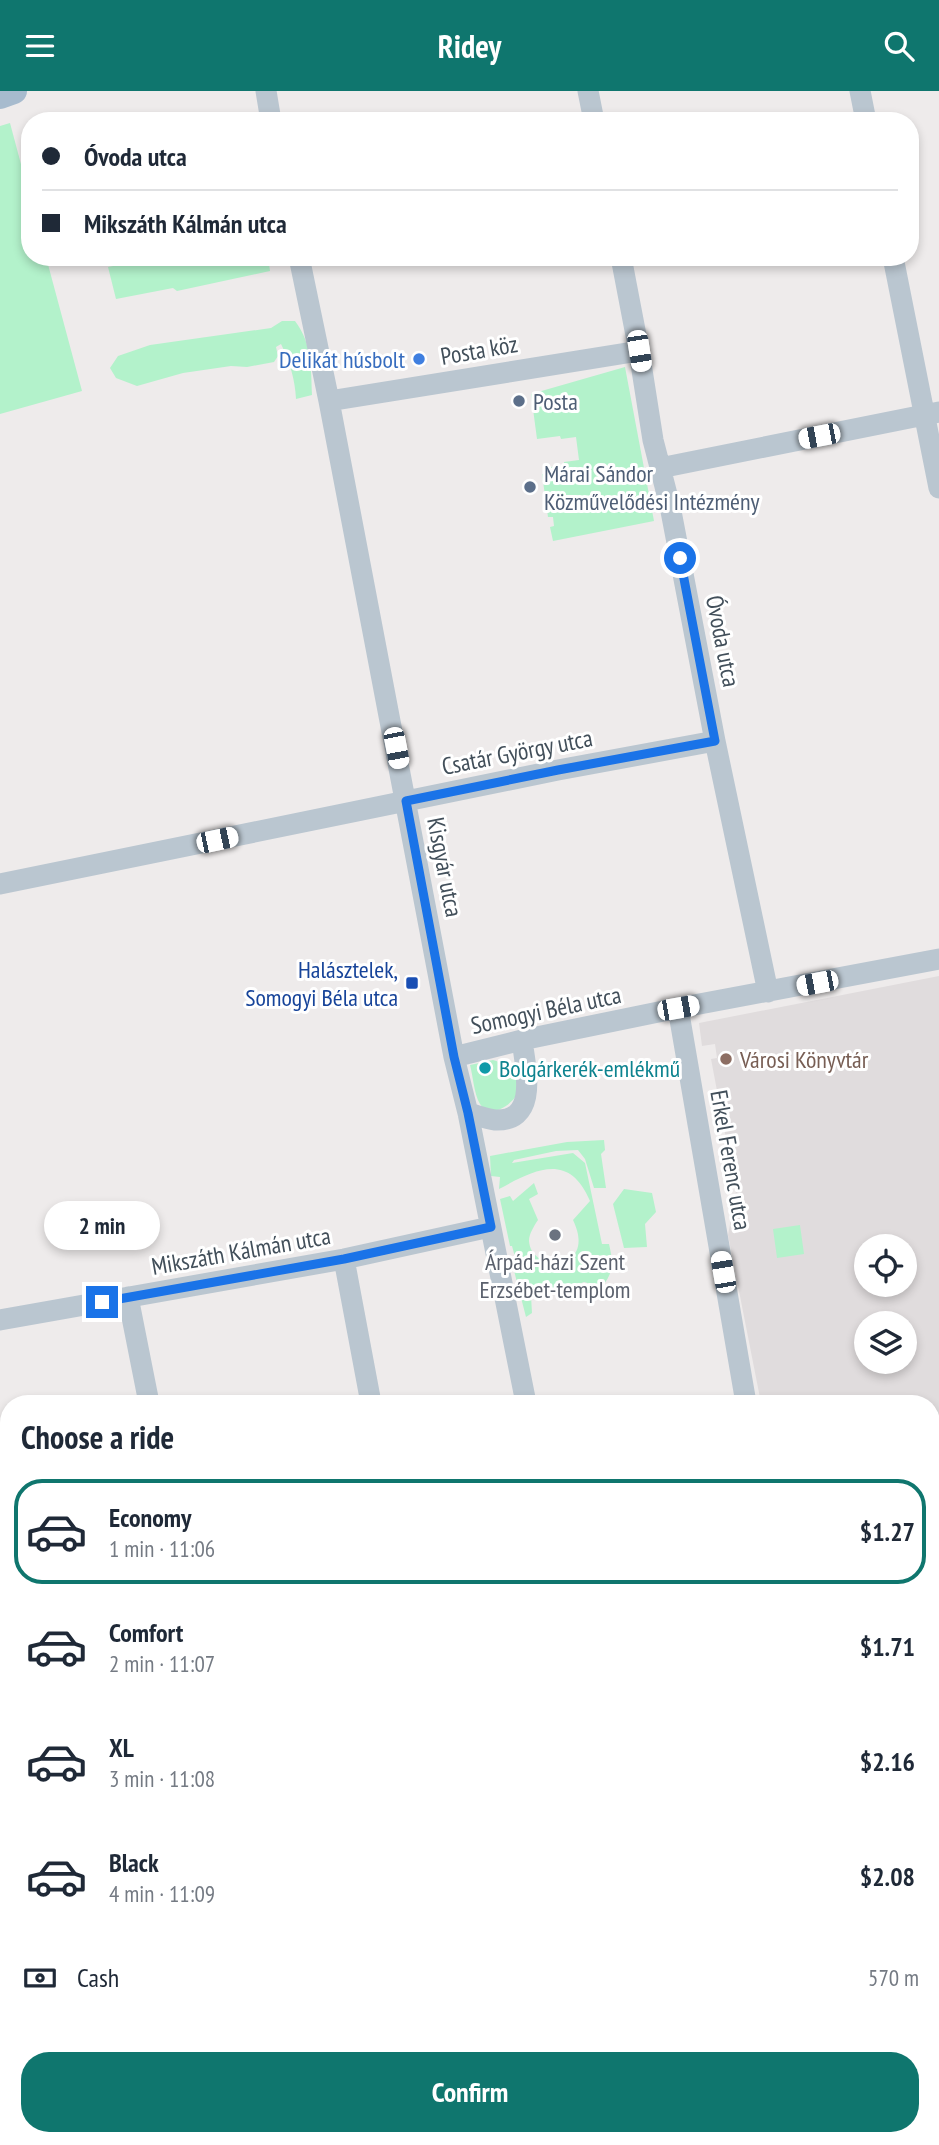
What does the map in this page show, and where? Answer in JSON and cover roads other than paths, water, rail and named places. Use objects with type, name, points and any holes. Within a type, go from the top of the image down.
[{"type":"main road","points":[[0,96],[14,91]]},
{"type":"street","points":[[266,91],[270,112]]},
{"type":"street","points":[[588,91],[592,112]]},
{"type":"street","points":[[860,91],[864,112]]},
{"type":"street","name":"Kisgyár utca","points":[[301,266],[454,1057],[468,1113],[524,1395]]},
{"type":"street","name":"Óvoda utca","points":[[623,266],[653,440],[670,506],[715,741],[768,992]]},
{"type":"street","points":[[895,266],[932,413],[939,488]]},
{"type":"street","name":"Posta köz","points":[[328,401],[639,351]]},
{"type":"street","points":[[660,468],[932,413]]},
{"type":"street","name":"Csatár György utca","points":[[0,884],[558,770],[715,741]]},
{"type":"street","name":"Somogyi Béla utca","points":[[454,1057],[678,1008],[939,959]]},
{"type":"street","name":"Erkel Ferenc utca","points":[[678,1008],[745,1395]]},
{"type":"street","points":[[468,1113],[497,1120],[518,1111],[528,1091],[522,1040]]},
{"type":"street","name":"Mikszáth Kálmán utca","points":[[0,1320],[344,1259],[491,1227]]},
{"type":"street","points":[[344,1259],[370,1395]]},
{"type":"street","points":[[128,1297],[147,1395]]},
{"type":"place","name":"Delikát húsbolt","points":[[419,359]]},
{"type":"place","name":"Posta","points":[[519,401]]},
{"type":"place","name":"Márai Sándor Közművelődési Intézmény","points":[[530,487]]},
{"type":"place","name":"Halásztelek, Somogyi Béla utca","points":[[412,983]]},
{"type":"place","name":"Városi Könyvtár","points":[[726,1059]]},
{"type":"place","name":"Bolgárkerék-emlékmű","points":[[485,1068]]},
{"type":"place","name":"Árpád-házi Szent Erzsébet-templom","points":[[555,1235]]}]
